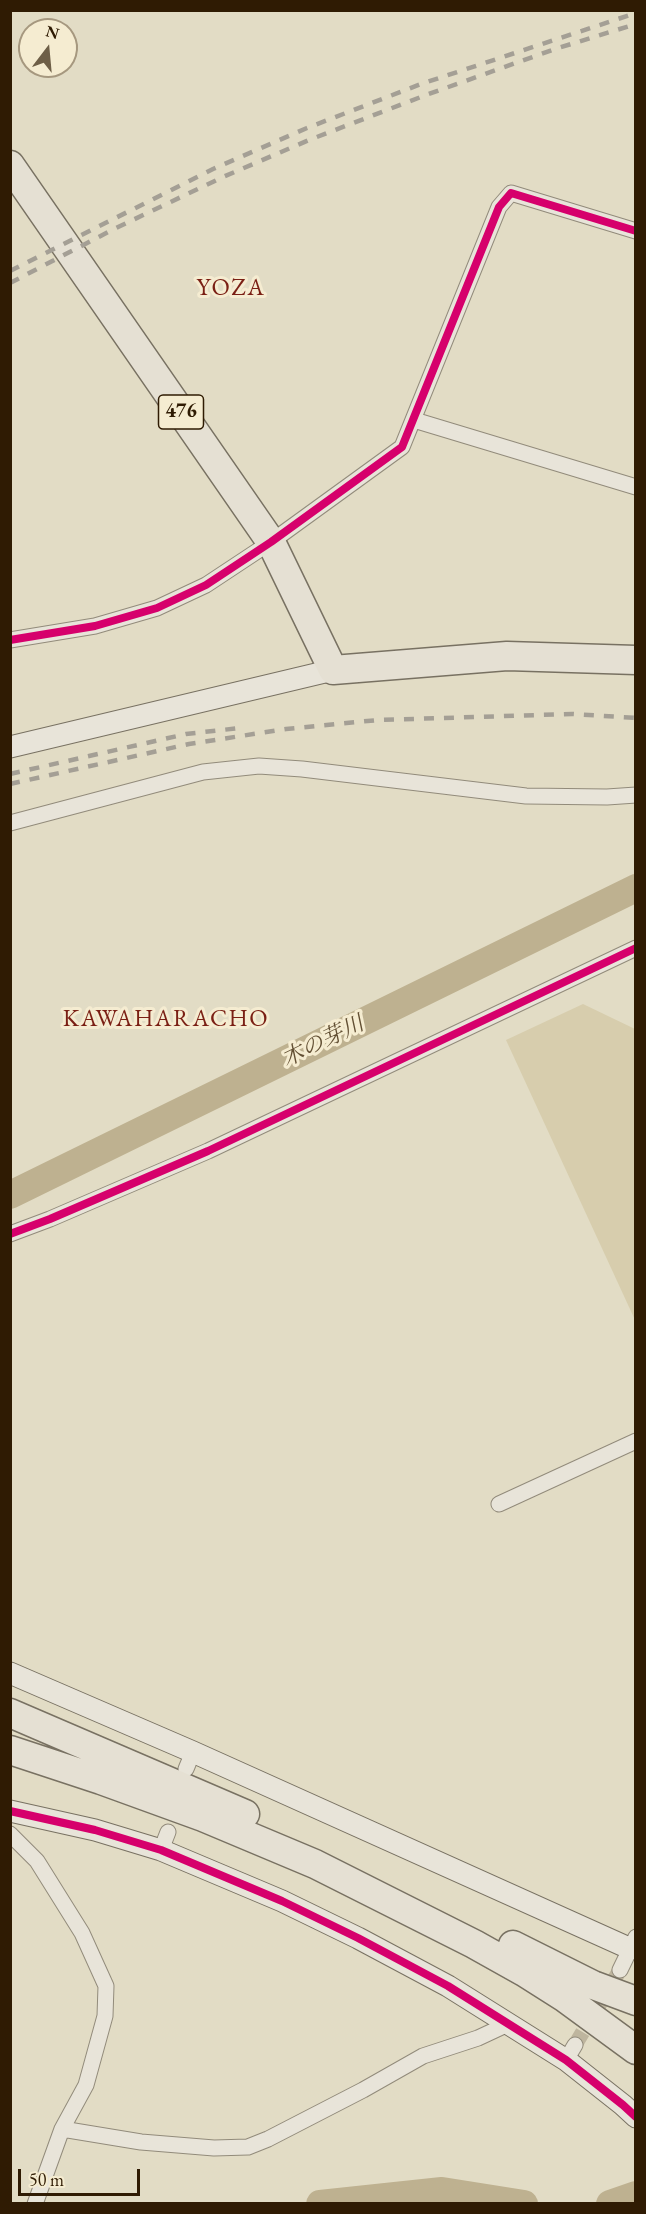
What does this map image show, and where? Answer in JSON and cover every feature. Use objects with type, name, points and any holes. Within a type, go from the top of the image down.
[{"type":"highway","name":"476","points":[[10,165],[272,542],[333,670]]},
{"type":"highway","points":[[333,670],[507,656],[636,660]]},
{"type":"highway","points":[[10,1713],[310,1841],[403,1886],[561,1970],[636,2001]]},
{"type":"highway","points":[[10,1734],[75,1754],[259,1820]]},
{"type":"highway","points":[[10,1750],[202,1817],[315,1864],[474,1944],[565,1998],[636,2050]]},
{"type":"highway","points":[[10,1769],[126,1795],[202,1817]]},
{"type":"street","points":[[10,640],[95,626],[157,608],[206,585],[272,542],[402,447],[499,207],[511,193],[636,231]]},
{"type":"street","points":[[414,420],[636,487]]},
{"type":"street","points":[[10,747],[333,670]]},
{"type":"street","points":[[10,823],[203,772],[259,766],[526,796],[636,795]]},
{"type":"street","points":[[10,1234],[50,1219],[208,1150],[636,948]]},
{"type":"street","points":[[499,1504],[636,1441]]},
{"type":"street","points":[[10,1673],[190,1761],[634,1945],[620,1970]]},
{"type":"street","points":[[10,1811],[95,1830],[165,1841],[358,1938],[448,1986],[508,2024],[570,2053],[636,2117]]},
{"type":"street","points":[[10,1834],[37,1861],[82,1933],[106,1986],[105,2016],[86,2085],[62,2130],[35,2204]]},
{"type":"street","points":[[62,2130],[141,2142],[214,2148],[248,2147],[268,2139],[423,2056],[478,2038],[508,2024]]},
{"type":"shaded area","points":[[583,1004],[635,1029],[635,1320],[506,1040]]},
{"type":"waterway","name":"木の芽川","points":[[10,1195],[636,888]]},
{"type":"waterway","points":[[320,2204],[442,2191],[524,2204]]},
{"type":"waterway","points":[[610,2204],[636,2195]]},
{"type":"tunnel","points":[[575,2045],[620,1970]]},
{"type":"railway","points":[[10,271],[213,169],[307,128],[421,84],[636,13]]},
{"type":"railway","points":[[10,283],[116,228],[223,177],[309,140],[555,49],[636,24]]},
{"type":"railway","points":[[10,784],[189,744],[286,729],[378,720],[572,714],[636,718]]},
{"type":"railway","points":[[10,774],[186,734],[240,728]]},
{"type":"cycle path","points":[[10,640],[95,626],[157,608],[206,585],[271,542],[402,447],[499,207],[511,193],[636,231]]},
{"type":"cycle path","points":[[10,1234],[208,1151],[636,948]]},
{"type":"cycle path","points":[[10,1811],[95,1830],[161,1850],[282,1901],[358,1938],[448,1986],[566,2060],[636,2117]]},
{"type":"district","name":"YOZA","points":[[231,288]]},
{"type":"district","name":"KAWAHARACHO","points":[[166,1019]]}]
